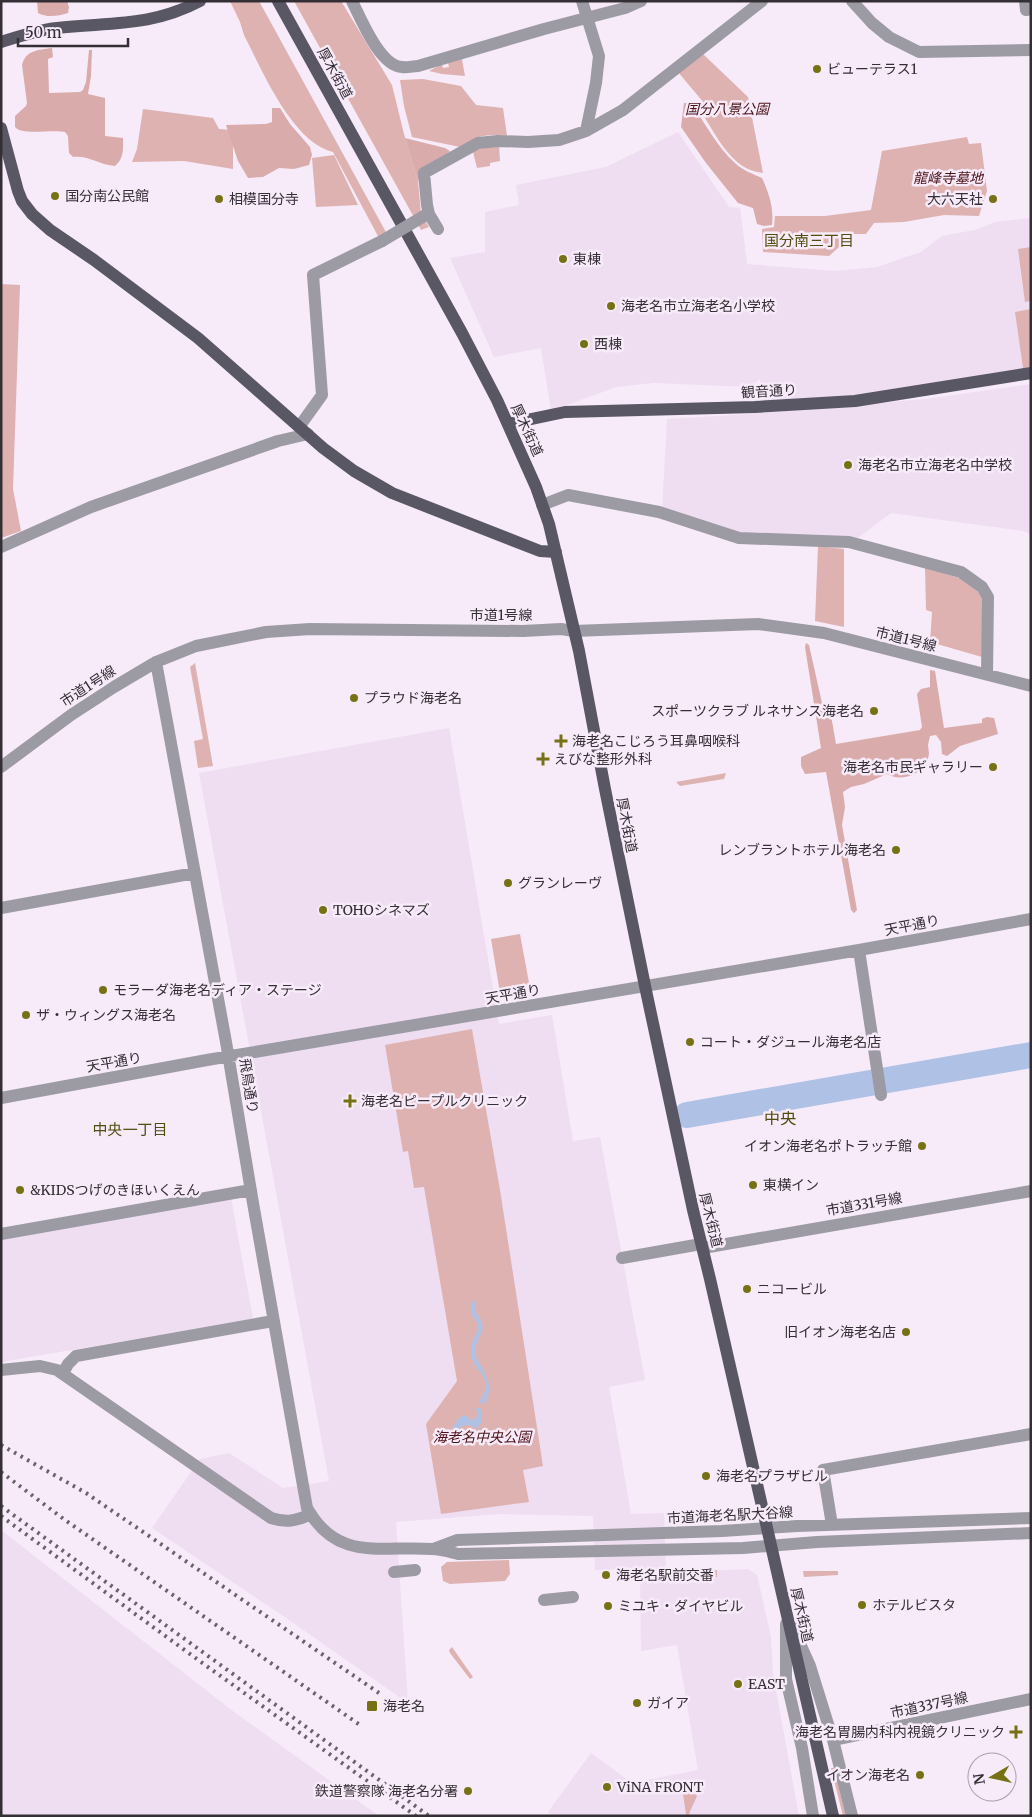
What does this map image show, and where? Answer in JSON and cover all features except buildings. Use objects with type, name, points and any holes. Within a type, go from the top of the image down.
[{"type":"main road","points":[[1,42],[46,30],[146,21],[186,8],[200,1]]},
{"type":"main road","name":"厚木街道","points":[[278,1],[462,333],[508,424],[542,505],[556,552],[574,631],[645,986],[693,1210],[833,1816]]},
{"type":"main road","points":[[1,128],[18,191],[22,201],[32,214],[50,230],[94,260],[198,338],[323,448],[354,471],[392,493],[540,551],[556,552]]},
{"type":"main road","name":"観音通り","points":[[508,424],[565,412],[755,407],[855,401],[1031,374]]},
{"type":"street","points":[[352,1],[377,48],[387,60],[401,67],[418,66],[625,8],[641,1]]},
{"type":"street","points":[[582,1],[599,56],[596,83],[586,131]]},
{"type":"street","points":[[438,228],[427,215],[424,173],[436,168],[455,154],[478,143],[559,140],[586,131],[623,110],[762,1]]},
{"type":"street","points":[[852,1],[872,23],[889,37],[919,52],[1031,50]]},
{"type":"street","points":[[1025,1],[1026,10],[1031,9]]},
{"type":"street","points":[[1,547],[91,507],[270,444],[304,430],[322,395],[313,275],[382,241],[427,215]]},
{"type":"street","points":[[542,505],[568,495],[658,512],[739,538],[849,542],[961,572],[982,587],[988,597],[987,674]]},
{"type":"street","name":"市道1号線","points":[[1,767],[71,715],[156,662],[196,646],[266,632],[310,629],[514,631],[561,629],[574,631],[758,624],[824,633],[1031,686]]},
{"type":"street","name":"飛鳥通り","points":[[156,662],[229,1057],[273,1321],[308,1508],[311,1514]]},
{"type":"street","points":[[1,908],[195,873]]},
{"type":"street","name":"天平通り","points":[[1,1098],[1031,919]]},
{"type":"street","points":[[858,950],[881,1090]]},
{"type":"street","points":[[1,1234],[251,1190]]},
{"type":"street","name":"市道331号線","points":[[626,1258],[1031,1191]]},
{"type":"street","points":[[64,1373],[68,1364],[76,1356],[273,1321]]},
{"type":"street","points":[[1,1370],[40,1366],[49,1367],[64,1373],[116,1412],[271,1518],[281,1522],[296,1521],[311,1514]]},
{"type":"street","points":[[832,1525],[823,1470],[1031,1434]]},
{"type":"street","name":"市道海老名駅大谷線","points":[[311,1514],[326,1531],[339,1540],[355,1547],[376,1550],[433,1548],[458,1554],[743,1548],[817,1542],[1031,1533]]},
{"type":"street","name":"市道海老名駅大谷線","points":[[433,1548],[457,1540],[1031,1518]]},
{"type":"street","points":[[394,1572],[415,1570]]},
{"type":"street","points":[[544,1600],[573,1597]]},
{"type":"street","points":[[786,1614],[810,1666],[833,1740],[852,1816]]},
{"type":"street","points":[[786,1614],[786,1679],[802,1748],[813,1816]]},
{"type":"street","name":"市道337号線","points":[[833,1740],[1031,1699]]},
{"type":"shaded area","points":[[37,1],[67,1],[68,13],[53,16],[41,15],[38,13]]},
{"type":"shaded area","points":[[52,48],[53,57],[48,59],[49,93],[80,92],[83,90],[86,82],[89,50],[92,50],[88,94],[105,98],[105,136],[123,138],[121,157],[115,166],[84,157],[73,157],[69,153],[68,136],[65,132],[30,132],[19,130],[15,127],[15,116],[27,103],[22,65],[24,60],[26,56],[33,52]]},
{"type":"shaded area","points":[[684,103],[691,103],[717,142],[735,163],[744,170],[762,178],[770,201],[772,225],[764,226],[757,224],[753,208],[738,203],[706,163],[681,127]]},
{"type":"shaded area","points":[[272,108],[280,108],[290,124],[310,147],[312,155],[309,165],[294,169],[279,168],[263,177],[248,178],[238,161],[226,125],[266,124],[272,122]]},
{"type":"shaded area","points":[[678,132],[729,207],[740,208],[747,264],[835,271],[877,267],[921,252],[942,236],[975,230],[995,222],[1031,218],[1031,371],[857,396],[763,400],[760,379],[750,387],[654,383],[616,387],[551,411],[541,348],[494,357],[450,258],[485,252],[485,212],[519,205],[516,185],[606,167]]},
{"type":"shaded area","points":[[405,138],[445,148],[450,151],[418,181]]},
{"type":"shaded area","name":"海老名市立海老名中学校","points":[[1031,384],[1031,535],[1024,531],[891,513],[855,540],[743,536],[662,511],[667,419],[926,399]]},
{"type":"shaded area","points":[[806,643],[809,645],[822,703],[829,704],[836,744],[920,730],[922,727],[917,694],[921,689],[930,687],[930,670],[935,671],[944,728],[982,723],[982,719],[987,717],[994,718],[998,734],[960,746],[947,756],[942,754],[941,742],[936,735],[930,736],[926,767],[912,775],[903,777],[887,774],[864,784],[851,787],[843,792],[845,807],[842,825],[857,910],[854,913],[851,910],[826,772],[805,774],[801,766],[801,757],[821,748],[805,647]]},
{"type":"shaded area","points":[[449,728],[499,1024],[552,1015],[573,1141],[600,1137],[645,1380],[609,1387],[631,1514],[664,1513],[666,1573],[748,1569],[757,1575],[771,1637],[773,1674],[799,1816],[553,1816],[548,1812],[591,1753],[632,1783],[698,1770],[677,1645],[641,1651],[640,1568],[595,1570],[593,1516],[499,1514],[396,1522],[408,1703],[152,1528],[200,1459],[229,1453],[283,1488],[329,1481],[199,773]]},
{"type":"shaded area","points":[[231,1198],[253,1319],[1,1362],[1,1240]]},
{"type":"shaded area","points":[[1,1530],[234,1712],[379,1816],[1,1816]]},
{"type":"green space","points":[[230,1],[259,1],[387,234],[379,238],[333,152],[318,146],[304,134],[280,103],[244,35]]},
{"type":"green space","points":[[294,1],[341,1],[392,85],[418,181],[421,214],[429,227],[421,230]]},
{"type":"green space","name":"国分八景公園","points":[[702,53],[748,97],[763,173],[748,169],[727,151],[700,110],[704,103],[678,72]]},
{"type":"green space","points":[[462,59],[465,76],[429,71],[442,64],[443,68],[449,67],[448,63]]},
{"type":"green space","points":[[423,79],[461,86],[476,105],[503,108],[507,136],[482,136],[460,147],[412,137],[400,80]]},
{"type":"green space","points":[[143,109],[213,118],[219,129],[233,130],[233,169],[184,161],[132,162],[137,149]]},
{"type":"green space","name":"龍峰寺墓地","points":[[967,137],[969,144],[981,143],[987,191],[979,216],[944,215],[904,222],[874,223],[866,234],[847,234],[838,248],[829,256],[763,252],[762,229],[774,227],[775,216],[825,216],[871,210],[882,151]]},
{"type":"green space","points":[[499,145],[500,161],[490,163],[490,166],[477,168],[473,152]]},
{"type":"green space","points":[[334,155],[358,205],[316,207],[312,158]]},
{"type":"green space","points":[[1031,247],[1031,301],[1025,302],[1018,249]]},
{"type":"green space","points":[[1,284],[20,285],[13,489],[21,531],[1,538]]},
{"type":"green space","points":[[1031,309],[1031,367],[1023,368],[1015,312]]},
{"type":"green space","points":[[818,546],[844,549],[844,627],[815,621]]},
{"type":"green space","points":[[925,567],[969,581],[983,598],[982,657],[930,642],[932,612],[926,610]]},
{"type":"green space","points":[[195,663],[213,766],[198,768],[194,741],[203,739],[190,667]]},
{"type":"green space","points":[[726,773],[724,779],[680,786],[676,782]]},
{"type":"green space","points":[[520,934],[530,988],[500,993],[491,939]]},
{"type":"green space","name":"海老名中央公園","points":[[472,1029],[500,1190],[543,1466],[523,1470],[529,1502],[441,1514],[426,1424],[457,1381],[424,1187],[414,1188],[408,1151],[403,1152],[385,1045]]},
{"type":"green space","points":[[509,1560],[510,1574],[505,1581],[450,1584],[443,1581],[441,1567],[447,1562]]},
{"type":"green space","points":[[717,1570],[717,1577],[672,1580],[672,1572]]},
{"type":"green space","points":[[803,1571],[838,1571],[838,1575],[804,1577]]},
{"type":"green space","points":[[452,1647],[473,1677],[470,1679],[450,1653],[449,1650]]},
{"type":"green space","points":[[831,1768],[834,1768],[846,1816],[843,1816]]},
{"type":"green space","points":[[690,1789],[697,1796],[688,1816],[686,1814],[683,1794]]},
{"type":"water","points":[[480,1366],[486,1375],[489,1385],[487,1399],[484,1404],[479,1402],[486,1384],[478,1367]]},
{"type":"water","points":[[475,1407],[481,1409],[482,1422],[476,1429],[468,1425],[461,1427],[457,1431],[452,1428],[459,1418],[465,1415],[471,1420],[476,1418],[478,1413]]},
{"type":"waterway","points":[[687,1115],[1031,1055]]},
{"type":"waterway","points":[[473,1303],[473,1313],[480,1325],[479,1333],[473,1346],[473,1355],[481,1370]]},
{"type":"railway","points":[[1,1445],[86,1493],[379,1693]]},
{"type":"railway","points":[[1,1472],[65,1520],[360,1725]]},
{"type":"railway","points":[[1,1506],[429,1816]]},
{"type":"railway","points":[[1,1516],[416,1816]]},
{"type":"place","name":"ビューテラス1","points":[[817,69]]},
{"type":"place","name":"国分南公民館","points":[[55,196]]},
{"type":"place","name":"相模国分寺","points":[[219,199]]},
{"type":"place","name":"大六天社","points":[[993,199]]},
{"type":"place","name":"東棟","points":[[563,259]]},
{"type":"place","name":"海老名市立海老名小学校","points":[[611,306]]},
{"type":"place","name":"西棟","points":[[584,344]]},
{"type":"place","name":"海老名市立海老名中学校","points":[[848,465]]},
{"type":"place","name":"プラウド海老名","points":[[354,698]]},
{"type":"place","name":"スポーツクラブ ルネサンス海老名","points":[[874,711]]},
{"type":"place","name":"海老名こじろう耳鼻咽喉科","points":[[561,741]]},
{"type":"place","name":"えびな整形外科","points":[[543,759]]},
{"type":"place","name":"海老名市民ギャラリー","points":[[993,767]]},
{"type":"place","name":"レンブラントホテル海老名","points":[[896,850]]},
{"type":"place","name":"グランレーヴ","points":[[508,883]]},
{"type":"place","name":"TOHOシネマズ","points":[[323,910]]},
{"type":"place","name":"モラーダ海老名ディア・ステージ","points":[[103,990]]},
{"type":"place","name":"ザ・ウィングス海老名","points":[[26,1015]]},
{"type":"place","name":"コート・ダジュール海老名店","points":[[690,1042]]},
{"type":"place","name":"海老名ピープルクリニック","points":[[350,1101]]},
{"type":"place","name":"イオン海老名ポトラッチ館","points":[[922,1146]]},
{"type":"place","name":"東横イン","points":[[753,1185]]},
{"type":"place","name":"&KIDSつげのきほいくえん","points":[[20,1190]]},
{"type":"place","name":"ニコービル","points":[[747,1289]]},
{"type":"place","name":"旧イオン海老名店","points":[[906,1332]]},
{"type":"place","name":"海老名プラザビル","points":[[706,1476]]},
{"type":"place","name":"海老名駅前交番","points":[[606,1575]]},
{"type":"place","name":"ホテルビスタ","points":[[862,1605]]},
{"type":"place","name":"ミユキ・ダイヤビル","points":[[608,1606]]},
{"type":"place","name":"EAST","points":[[738,1684]]},
{"type":"place","name":"ガイア","points":[[637,1703]]},
{"type":"place","name":"海老名","points":[[372,1706]]},
{"type":"place","name":"海老名胃腸内科内視鏡クリニック","points":[[1016,1732]]},
{"type":"place","name":"イオン海老名","points":[[920,1775]]},
{"type":"place","name":"ViNA FRONT","points":[[607,1787]]},
{"type":"place","name":"鉄道警察隊 海老名分署","points":[[468,1791]]},
{"type":"district","name":"国分南三丁目","points":[[809,241]]},
{"type":"district","name":"中央","points":[[780,1118]]},
{"type":"district","name":"中央一丁目","points":[[130,1130]]}]
